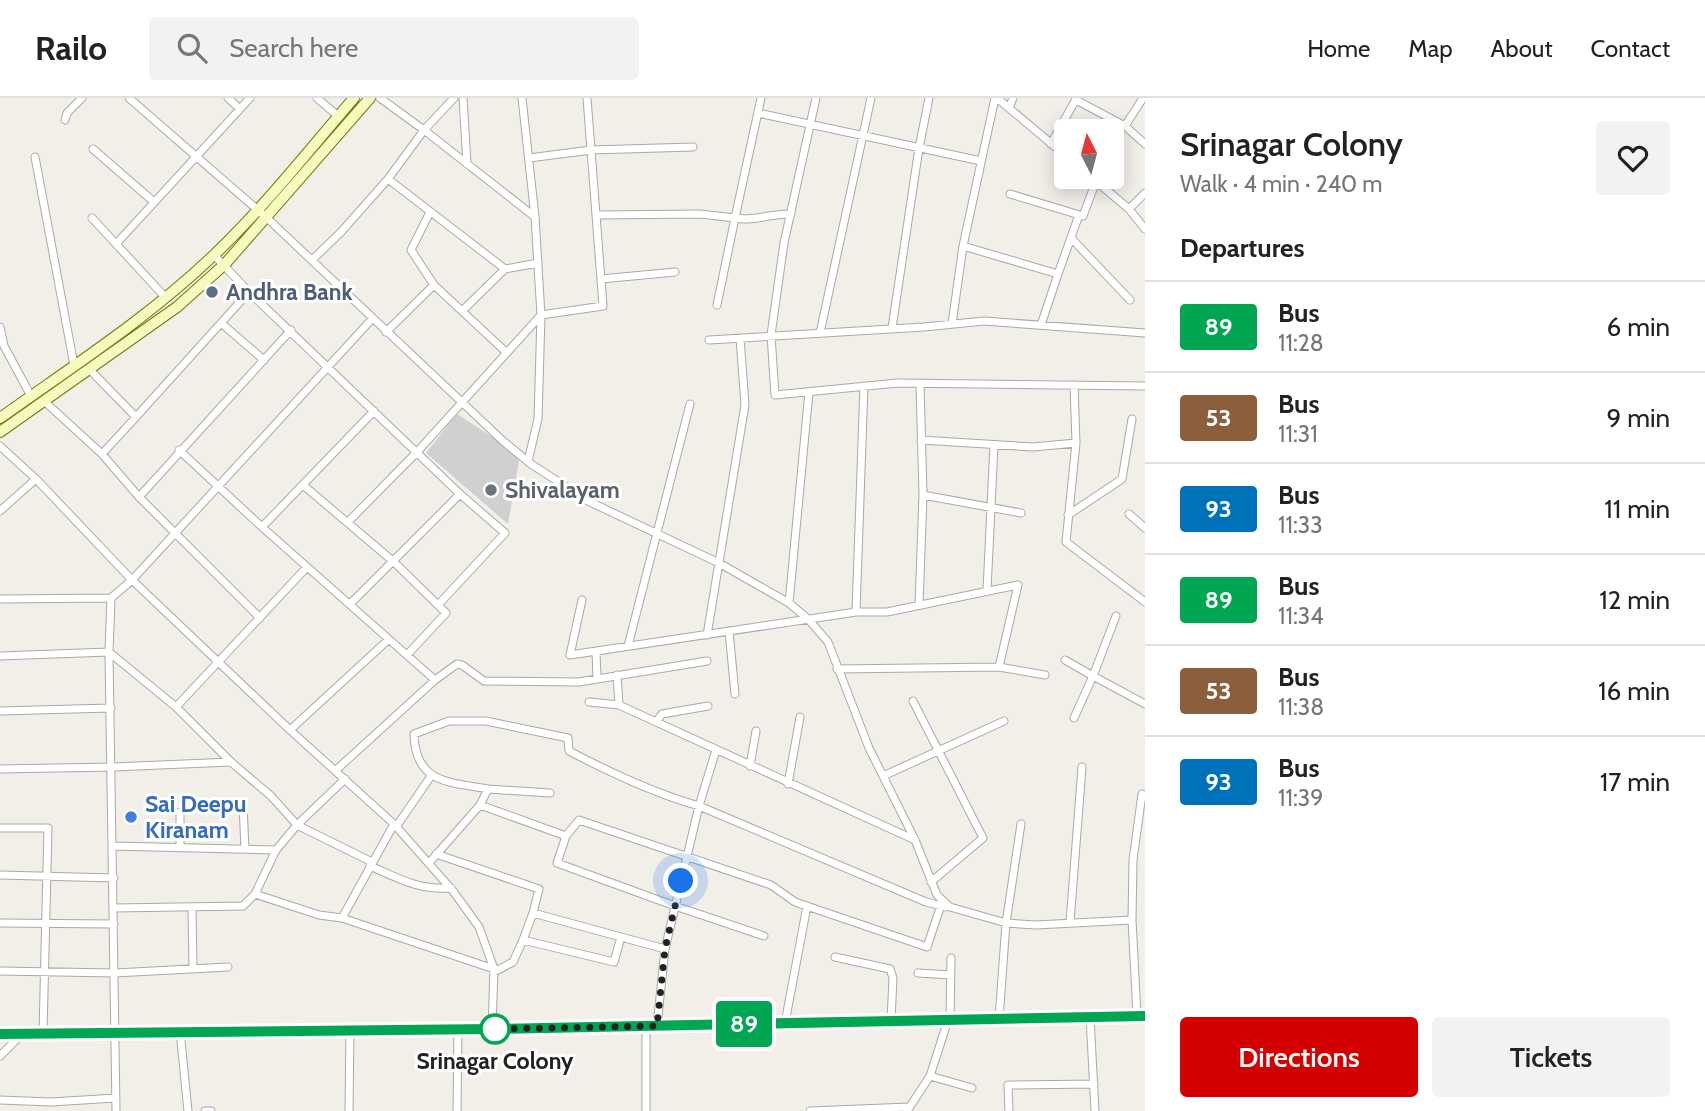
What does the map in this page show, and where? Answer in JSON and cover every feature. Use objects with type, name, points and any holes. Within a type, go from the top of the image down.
[{"type":"main road","points":[[0,432],[177,307],[225,264],[354,98]]},
{"type":"main road","points":[[0,418],[165,297],[262,214],[370,98]]},
{"type":"street","points":[[65,120],[67,113],[82,98]]},
{"type":"street","points":[[129,98],[262,214],[528,461],[588,501],[719,563],[789,603],[808,619],[828,642],[869,748],[915,839],[937,895],[946,906]]},
{"type":"street","points":[[228,98],[240,109]]},
{"type":"street","points":[[116,244],[250,98]]},
{"type":"street","points":[[317,98],[338,116]]},
{"type":"street","points":[[380,98],[535,217]]},
{"type":"street","points":[[312,260],[388,179],[424,130],[454,98]]},
{"type":"street","points":[[463,98],[467,164]]},
{"type":"street","points":[[522,98],[535,217],[541,315],[538,419],[528,461]]},
{"type":"street","points":[[348,522],[418,451],[541,315],[603,306],[587,98]]},
{"type":"street","points":[[718,305],[761,98]]},
{"type":"street","points":[[816,98],[784,243],[771,335],[775,395],[898,383],[1145,386]]},
{"type":"street","points":[[820,333],[870,98]]},
{"type":"street","points":[[892,328],[929,98]]},
{"type":"street","points":[[951,324],[963,246],[996,98],[1054,146]]},
{"type":"street","points":[[1009,108],[1013,98]]},
{"type":"street","points":[[1125,127],[1143,98]]},
{"type":"street","points":[[1051,144],[1076,99],[1125,127],[1145,144]]},
{"type":"street","points":[[758,113],[981,161]]},
{"type":"street","points":[[529,158],[591,150],[693,147]]},
{"type":"street","points":[[93,149],[154,202]]},
{"type":"street","points":[[35,157],[74,365]]},
{"type":"street","points":[[388,179],[505,270]]},
{"type":"street","points":[[1010,194],[1083,216],[1091,189]]},
{"type":"street","points":[[1106,189],[1129,209],[1145,229]]},
{"type":"street","points":[[1129,209],[1145,193]]},
{"type":"street","points":[[430,212],[411,250],[434,285],[506,352]]},
{"type":"street","points":[[596,215],[700,214],[748,221],[768,215],[791,214]]},
{"type":"street","points":[[1041,325],[1079,215]]},
{"type":"street","points":[[92,218],[165,297]]},
{"type":"street","points":[[1072,239],[1130,300]]},
{"type":"street","points":[[963,246],[1058,274]]},
{"type":"street","points":[[214,255],[249,292],[460,494],[505,533],[438,605]]},
{"type":"street","points":[[462,311],[505,270],[538,262]]},
{"type":"street","points":[[601,279],[675,272]]},
{"type":"street","points":[[386,332],[434,285]]},
{"type":"street","points":[[102,454],[249,292]]},
{"type":"street","points":[[0,599],[111,598],[132,580],[176,533],[372,319]]},
{"type":"street","points":[[709,340],[988,321],[1145,333]]},
{"type":"street","points":[[221,323],[264,360]]},
{"type":"street","points":[[0,327],[2,345],[31,396]]},
{"type":"street","points":[[139,497],[291,330]]},
{"type":"street","points":[[707,635],[745,405],[740,338]]},
{"type":"street","points":[[89,370],[136,417]]},
{"type":"street","points":[[919,605],[923,495],[920,384]]},
{"type":"street","points":[[856,612],[864,386]]},
{"type":"street","points":[[1074,386],[1076,443],[1066,542],[1145,602]]},
{"type":"street","points":[[789,603],[809,392]]},
{"type":"street","points":[[44,401],[102,454],[139,497],[260,618]]},
{"type":"street","points":[[628,646],[690,404]]},
{"type":"street","points":[[262,527],[374,411]]},
{"type":"street","points":[[1068,515],[1122,479],[1132,419]]},
{"type":"street","points":[[921,440],[1033,447],[1076,443]]},
{"type":"street","points":[[987,590],[994,444]]},
{"type":"street","points":[[0,446],[36,479],[132,580],[395,825],[451,888],[479,927],[494,970],[492,1029]]},
{"type":"street","points":[[179,450],[435,680]]},
{"type":"street","points":[[0,510],[36,479]]},
{"type":"street","points":[[303,485],[394,562],[446,613],[407,656]]},
{"type":"street","points":[[350,604],[460,494]]},
{"type":"street","points":[[923,495],[1021,513]]},
{"type":"street","points":[[1129,514],[1145,528]]},
{"type":"street","points":[[176,707],[307,567]]},
{"type":"street","points":[[582,600],[570,655],[856,612],[887,612],[1018,585],[999,667]]},
{"type":"street","points":[[111,598],[109,652],[113,767],[116,1111]]},
{"type":"street","points":[[1074,718],[1116,616]]},
{"type":"street","points":[[729,631],[735,694]]},
{"type":"street","points":[[290,730],[388,640]]},
{"type":"street","points":[[596,651],[597,678]]},
{"type":"street","points":[[0,656],[109,652],[176,707],[231,762],[271,796],[297,825],[412,884],[429,889],[451,888]]},
{"type":"street","points":[[1065,660],[1145,704]]},
{"type":"street","points":[[335,771],[435,680],[460,664],[484,681],[579,682],[707,661]]},
{"type":"street","points":[[837,669],[999,667],[1045,675]]},
{"type":"street","points":[[617,675],[620,705]]},
{"type":"street","points":[[913,701],[983,838],[931,882]]},
{"type":"street","points":[[589,702],[620,705],[915,839]]},
{"type":"street","points":[[656,722],[662,714],[708,706]]},
{"type":"street","points":[[0,710],[111,708]]},
{"type":"street","points":[[788,783],[800,717]]},
{"type":"street","points":[[550,793],[488,789],[442,781],[431,776],[417,751],[414,734],[449,720],[486,721],[568,738],[569,751],[633,783],[699,806],[926,902],[1006,923],[1036,925],[1132,920]]},
{"type":"street","points":[[883,776],[1004,721]]},
{"type":"street","points":[[750,766],[756,731]]},
{"type":"street","points":[[646,1111],[652,1026],[665,949],[699,806],[716,750]]},
{"type":"street","points":[[0,769],[231,762]]},
{"type":"street","points":[[1070,922],[1082,767]]},
{"type":"street","points":[[342,918],[395,825],[431,776]]},
{"type":"street","points":[[114,908],[243,906],[255,894],[276,849],[345,779]]},
{"type":"street","points":[[429,863],[480,805],[488,789]]},
{"type":"street","points":[[0,1034],[492,1029],[1141,1016],[1132,920],[1133,860],[1142,794]]},
{"type":"street","points":[[243,805],[245,849]]},
{"type":"street","points":[[480,805],[566,836]]},
{"type":"street","points":[[180,812],[180,848]]},
{"type":"street","points":[[764,936],[557,863],[566,836],[579,820],[771,885],[795,902],[927,947],[946,906]]},
{"type":"street","points":[[999,1019],[1006,923],[1021,824]]},
{"type":"street","points":[[0,828],[48,828],[43,1032]]},
{"type":"street","points":[[113,846],[276,849]]},
{"type":"street","points":[[255,894],[319,915],[342,918],[494,970],[513,961],[533,913],[539,889],[436,854]]},
{"type":"street","points":[[0,875],[114,878]]},
{"type":"street","points":[[785,1023],[807,906]]},
{"type":"street","points":[[192,908],[193,969]]},
{"type":"street","points":[[533,913],[665,949]]},
{"type":"street","points":[[0,923],[114,924]]},
{"type":"street","points":[[523,940],[614,962],[621,937]]},
{"type":"street","points":[[835,957],[886,967],[892,972],[891,1021]]},
{"type":"street","points":[[810,1111],[908,1109],[930,1076],[949,1020],[951,958]]},
{"type":"street","points":[[0,971],[115,972],[228,967]]},
{"type":"street","points":[[918,973],[951,975]]},
{"type":"street","points":[[1090,1017],[1095,1111]]},
{"type":"street","points":[[349,1111],[350,1029]]},
{"type":"street","points":[[457,1111],[458,1029]]},
{"type":"street","points":[[180,1031],[188,1111]]},
{"type":"street","points":[[0,1056],[22,1034]]},
{"type":"street","points":[[930,1076],[972,1088]]},
{"type":"street","points":[[1009,1111],[1008,1085],[1094,1084]]},
{"type":"street","points":[[0,1100],[51,1102],[116,1098]]},
{"type":"street","points":[[47,1111],[51,1102]]},
{"type":"street","points":[[205,1111],[211,1111]]},
{"type":"shaded area","name":"Shivalayam","points":[[457,414],[520,455],[508,524],[426,453]]},
{"type":"bus line","name":"89","points":[[0,1034],[492,1029],[1145,1016]]},
{"type":"place","name":"Andhra Bank","points":[[212,292]]},
{"type":"place","name":"Shivalayam","points":[[491,490]]},
{"type":"place","name":"Sai Deepu Kiranam","points":[[131,817]]},
{"type":"place","name":"Srinagar Colony","points":[[495,1029]]},
{"type":"route","points":[[495,1029],[492,1029],[657,1026],[665,949],[681,881]]}]
